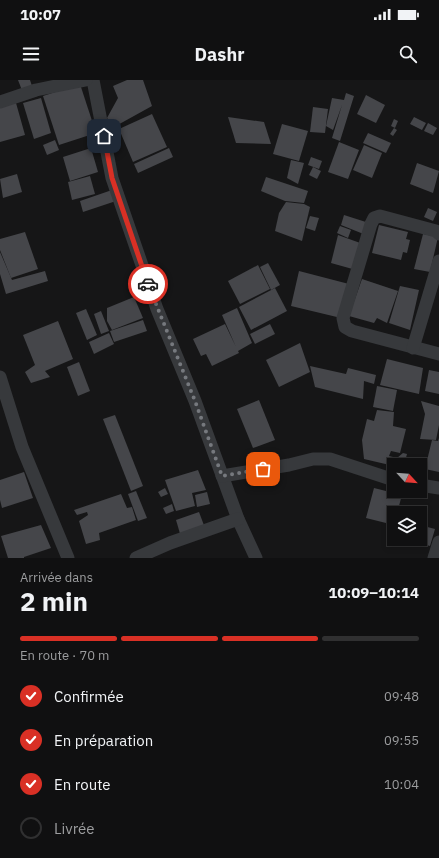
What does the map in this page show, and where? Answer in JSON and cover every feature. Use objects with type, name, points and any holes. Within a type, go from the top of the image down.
[{"type":"street","points":[[0,102],[36,90],[86,80]]},
{"type":"street","points":[[93,80],[112,178],[157,309],[195,401],[238,519],[256,558]]},
{"type":"street","points":[[439,234],[436,231],[380,216],[374,218],[343,318],[345,327],[352,331],[439,354]]},
{"type":"street","points":[[413,348],[439,261]]},
{"type":"street","points":[[0,377],[22,447],[68,558]]},
{"type":"street","points":[[222,476],[289,465],[313,459],[330,459],[387,478]]},
{"type":"street","points":[[427,486],[439,488]]},
{"type":"street","points":[[136,558],[170,543],[238,519]]},
{"type":"street","points":[[434,558],[439,542]]},
{"type":"building","points":[[18,80],[30,80],[33,89],[23,93]]},
{"type":"building","points":[[127,80],[143,80],[152,106],[114,127],[107,118],[118,98],[113,86]]},
{"type":"building","points":[[80,84],[96,133],[59,145],[43,96]]},
{"type":"building","points":[[346,93],[354,96],[340,141],[332,138],[342,105],[333,130],[326,126],[332,98],[344,100]]},
{"type":"building","points":[[366,95],[385,105],[376,123],[357,114]]},
{"type":"building","points":[[41,98],[51,133],[34,139],[23,103]]},
{"type":"building","points":[[16,103],[25,135],[0,142],[0,107]]},
{"type":"building","points":[[313,107],[328,109],[325,133],[310,132]]},
{"type":"building","points":[[152,114],[167,147],[133,162],[119,129]]},
{"type":"building","points":[[228,117],[264,122],[271,144],[236,143]]},
{"type":"building","points":[[414,117],[426,123],[422,130],[410,124]]},
{"type":"building","points":[[394,119],[398,121],[395,128],[391,126]]},
{"type":"building","points":[[428,123],[437,128],[433,135],[424,131]]},
{"type":"building","points":[[282,124],[308,131],[299,161],[273,154]]},
{"type":"building","points":[[394,128],[397,130],[393,136],[390,134]]},
{"type":"building","points":[[368,133],[391,143],[386,153],[363,143]]},
{"type":"building","points":[[55,140],[59,150],[47,155],[43,145]]},
{"type":"building","points":[[339,142],[359,150],[348,179],[328,172]]},
{"type":"building","points":[[364,145],[382,153],[372,178],[353,170]]},
{"type":"building","points":[[91,148],[98,172],[70,181],[63,157]]},
{"type":"building","points":[[169,148],[173,157],[138,173],[134,164]]},
{"type":"building","points":[[311,157],[322,161],[319,169],[308,165]]},
{"type":"building","points":[[291,160],[304,163],[298,184],[287,178]]},
{"type":"building","points":[[417,163],[439,171],[433,193],[410,184]]},
{"type":"building","points":[[313,167],[321,171],[317,179],[309,175]]},
{"type":"building","points":[[17,174],[22,192],[3,198],[0,179]]},
{"type":"building","points":[[90,176],[95,194],[72,200],[68,182]]},
{"type":"building","points":[[266,177],[308,191],[304,203],[285,201],[261,191]]},
{"type":"building","points":[[112,190],[116,201],[83,212],[80,201]]},
{"type":"building","points":[[286,202],[304,204],[310,207],[302,241],[275,231],[279,213]]},
{"type":"building","points":[[428,208],[437,212],[433,221],[424,217]]},
{"type":"building","points":[[344,215],[369,223],[366,235],[341,225]]},
{"type":"building","points":[[310,216],[319,218],[315,231],[306,228]]},
{"type":"building","points":[[379,225],[408,232],[406,239],[410,240],[407,253],[403,252],[401,260],[372,253]]},
{"type":"building","points":[[340,226],[351,230],[348,238],[337,233]]},
{"type":"building","points":[[25,232],[38,269],[11,278],[0,250],[0,239]]},
{"type":"building","points":[[423,234],[438,237],[430,272],[414,269]]},
{"type":"building","points":[[338,235],[363,244],[356,270],[331,263]]},
{"type":"building","points":[[0,252],[12,280],[45,271],[48,281],[6,294],[0,274]]},
{"type":"building","points":[[268,263],[280,285],[271,290],[260,267]]},
{"type":"building","points":[[258,265],[270,289],[240,304],[228,281]]},
{"type":"building","points":[[299,271],[349,284],[341,318],[291,306]]},
{"type":"building","points":[[362,279],[398,291],[387,323],[377,318],[374,323],[349,316]]},
{"type":"building","points":[[400,286],[419,290],[410,330],[389,323]]},
{"type":"building","points":[[275,288],[287,311],[251,330],[239,307]]},
{"type":"building","points":[[134,297],[143,318],[112,330],[107,321],[107,308]]},
{"type":"building","points":[[237,308],[252,343],[238,351],[239,353],[212,366],[206,354],[201,356],[193,339],[225,324],[236,347],[222,315]]},
{"type":"building","points":[[86,309],[97,335],[87,340],[76,313]]},
{"type":"building","points":[[101,311],[109,331],[101,334],[94,314]]},
{"type":"building","points":[[143,320],[147,331],[114,342],[110,331]]},
{"type":"building","points":[[58,321],[73,359],[45,371],[50,377],[31,383],[25,372],[35,365],[23,335]]},
{"type":"building","points":[[270,324],[275,334],[255,344],[250,334]]},
{"type":"building","points":[[109,333],[114,344],[94,354],[89,342]]},
{"type":"building","points":[[300,343],[310,372],[279,387],[266,360]]},
{"type":"building","points":[[387,359],[423,368],[419,394],[380,385]]},
{"type":"building","points":[[79,362],[90,391],[78,396],[67,367]]},
{"type":"building","points":[[310,366],[346,374],[348,368],[376,375],[374,384],[364,381],[363,399],[315,387]]},
{"type":"building","points":[[429,370],[439,372],[439,394],[425,391]]},
{"type":"building","points":[[377,386],[397,390],[393,411],[373,407]]},
{"type":"building","points":[[259,400],[275,440],[253,448],[237,409]]},
{"type":"building","points":[[421,401],[439,406],[439,425],[436,440],[420,439],[425,414]]},
{"type":"building","points":[[377,410],[394,412],[393,426],[406,429],[400,453],[391,451],[389,456],[397,458],[387,458],[387,464],[364,459],[362,440],[367,419],[374,421]]},
{"type":"building","points":[[115,415],[143,486],[131,491],[103,419]]},
{"type":"building","points":[[439,438],[439,472],[427,469],[427,461],[432,440],[438,441]]},
{"type":"building","points":[[403,453],[407,454],[406,458],[397,458]]},
{"type":"building","points":[[198,470],[206,490],[192,493],[195,506],[176,511],[165,480]]},
{"type":"building","points":[[24,472],[33,498],[2,508],[0,500],[0,480]]},
{"type":"building","points":[[165,488],[168,494],[161,497],[158,492]]},
{"type":"building","points":[[374,488],[387,491],[387,498],[401,498],[399,506],[387,506],[387,523],[366,518]]},
{"type":"building","points":[[136,491],[147,518],[138,521],[128,494]]},
{"type":"building","points":[[207,492],[210,504],[197,507],[195,495]]},
{"type":"building","points":[[121,494],[127,508],[132,507],[136,520],[99,533],[100,540],[86,544],[79,521],[88,515],[87,512],[77,515],[74,510]]},
{"type":"building","points":[[172,504],[174,511],[166,514],[163,508]]},
{"type":"building","points":[[199,512],[205,528],[181,537],[176,520]]},
{"type":"building","points":[[41,525],[51,548],[24,558],[8,558],[1,536]]},
{"type":"building","points":[[427,527],[435,529],[430,546],[427,545]]},
{"type":"way so far","points":[[148,284],[195,401],[222,476],[263,469]]},
{"type":"route","points":[[104,136],[112,178],[148,284]]}]
